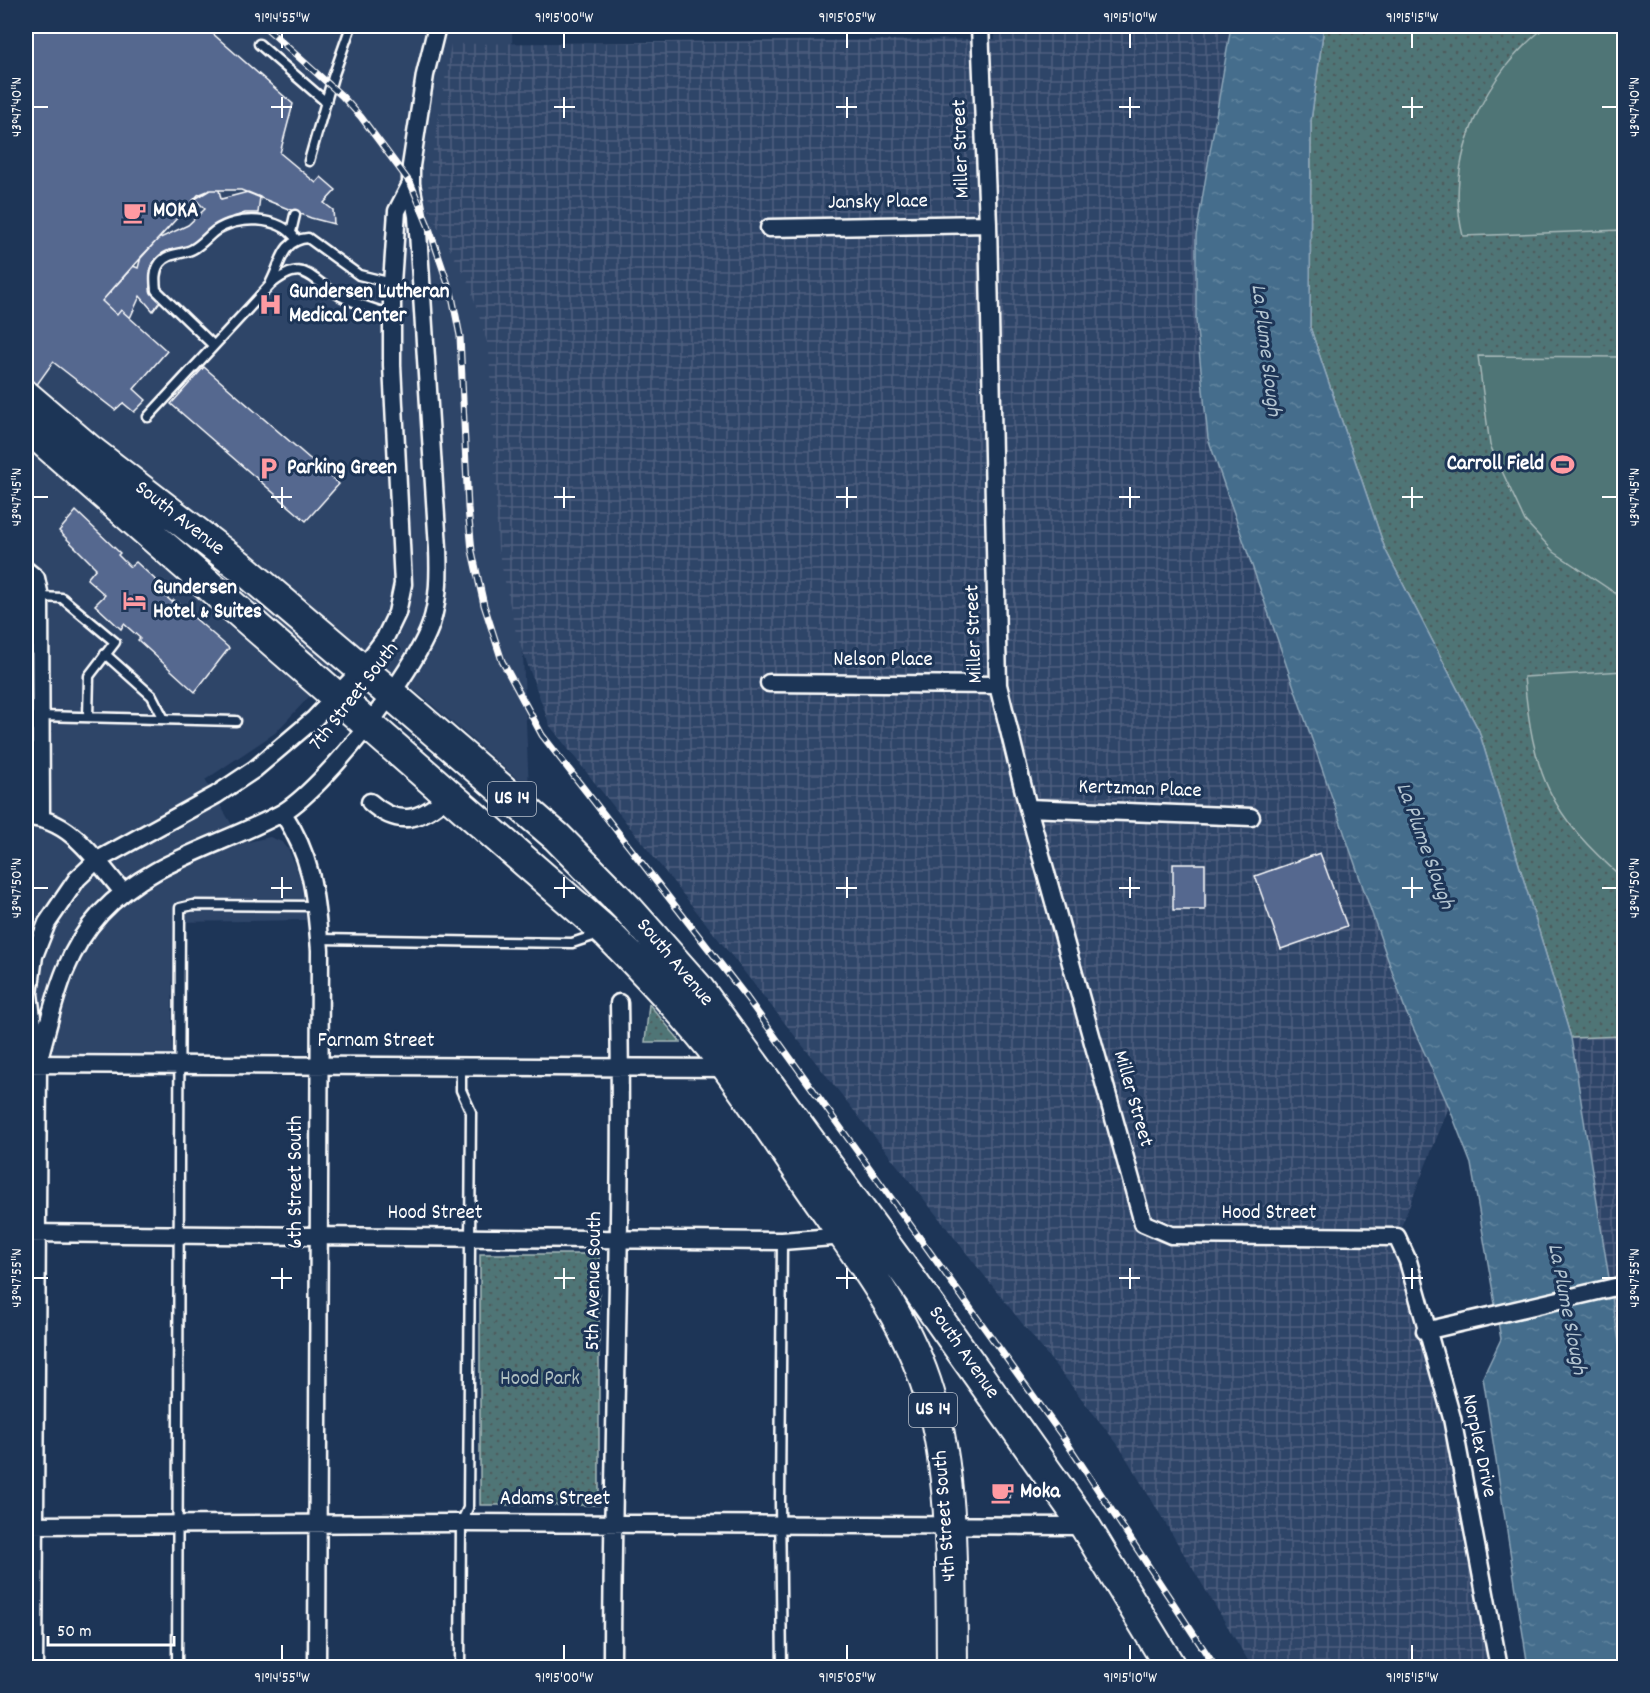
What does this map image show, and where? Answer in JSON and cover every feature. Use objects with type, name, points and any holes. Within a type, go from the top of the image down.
[{"type":"highway","name":"South Avenue","points":[[26,396],[88,449],[240,566],[391,694],[556,837],[629,910],[698,988],[907,1275],[1084,1527],[1171,1668]]},
{"type":"highway","name":"South Avenue","points":[[26,426],[606,932],[653,978],[727,1068],[890,1302]]},
{"type":"highway","name":"4th Street South","points":[[890,1302],[913,1346],[929,1393],[938,1430],[950,1526],[952,1668]]},
{"type":"street","name":"7th Street South","points":[[32,1064],[66,964],[99,915],[143,877],[171,862],[282,813],[310,791],[391,694],[415,660],[431,623],[439,587],[417,216],[411,184],[421,98],[437,26]]},
{"type":"street","name":"Miller Street","points":[[980,26],[988,224],[998,684],[1028,808],[1143,1223]]},
{"type":"street","name":"7th Street South","points":[[34,1668],[30,1525],[32,1064],[29,994],[34,956],[53,915],[77,879],[96,861],[216,795],[245,776],[336,697],[362,670],[389,630],[403,584],[392,283],[396,211],[411,184]]},
{"type":"street","name":"Jansky Place","points":[[769,228],[988,224]]},
{"type":"street","points":[[26,570],[36,578],[40,592],[40,716],[33,817],[65,829],[79,840],[123,892]]},
{"type":"street","name":"Nelson Place","points":[[769,683],[998,684]]},
{"type":"street","points":[[370,802],[383,813],[402,819],[416,818],[433,809],[449,795]]},
{"type":"street","name":"Kertzman Place","points":[[1028,808],[1251,817]]},
{"type":"street","name":"6th Street South","points":[[282,813],[297,834],[310,866],[319,939],[317,1668]]},
{"type":"street","name":"5th Avenue South","points":[[612,1668],[612,1523],[619,1239],[619,1003]]},
{"type":"street","name":"Farnam Street","points":[[32,1064],[727,1068]]},
{"type":"street","name":"Hood Street","points":[[1143,1223],[1171,1235],[1397,1237]]},
{"type":"street","name":"Hood Street","points":[[31,1233],[782,1241],[845,1236]]},
{"type":"street","name":"Norplex Drive","points":[[1397,1237],[1408,1261],[1425,1331],[1452,1418],[1499,1668]]},
{"type":"street","points":[[1425,1331],[1620,1286]]},
{"type":"street","name":"Adams Street","points":[[30,1525],[461,1522],[1084,1527]]},
{"type":"lane","points":[[309,161],[351,26]]},
{"type":"lane","points":[[259,44],[326,102]]},
{"type":"lane","points":[[270,285],[293,236],[295,215]]},
{"type":"lane","points":[[213,345],[156,290],[154,280],[160,262],[166,257],[194,249],[214,231],[229,224],[265,221],[293,236],[308,238],[359,275],[392,283]]},
{"type":"lane","points":[[148,417],[270,285],[286,272],[299,271],[314,276],[338,295],[392,315]]},
{"type":"lane","points":[[40,592],[62,598],[115,642],[89,676],[88,717]]},
{"type":"lane","points":[[105,654],[128,672],[152,696],[164,719]]},
{"type":"lane","points":[[40,716],[236,721]]},
{"type":"lane","points":[[177,1668],[180,908],[193,905],[316,906]]},
{"type":"lane","points":[[319,939],[572,943],[606,932]]},
{"type":"lane","points":[[460,1668],[461,1522],[468,1508],[468,1236],[471,1112],[461,1090],[461,1065]]},
{"type":"lane","points":[[782,1241],[780,1523],[782,1668]]},
{"type":"shaded area","name":"Gundersen Lutheran Medical Center","points":[[26,26],[512,26],[519,566],[529,789],[430,703],[358,645],[275,733],[205,780],[243,843],[270,837],[282,842],[289,850],[301,881],[306,920],[173,922],[172,1054],[26,1054]]},
{"type":"shaded area","points":[[995,26],[1231,26],[1196,236],[1196,321],[1208,438],[1406,1012],[1449,1107],[1397,1237],[1425,1331],[1499,1667],[1252,1667],[1119,1446],[550,726],[516,633],[498,549],[489,349],[470,286],[429,211],[428,180],[451,44],[995,39]]},
{"type":"shaded area","points":[[1624,1036],[1624,1373],[1571,1038]]},
{"type":"green space","points":[[1324,26],[1624,26],[1624,1036],[1571,1038],[1479,731],[1385,549],[1310,327],[1311,121]]},
{"type":"green space","points":[[1547,26],[1624,26],[1624,230],[1463,236],[1459,207],[1459,177],[1465,148],[1475,119],[1488,92],[1505,67]]},
{"type":"green space","name":"Carroll Field","points":[[1478,356],[1624,357],[1624,599],[1554,552],[1525,521],[1490,445]]},
{"type":"green space","points":[[1624,671],[1624,879],[1578,834],[1562,813],[1549,790],[1533,740],[1524,677]]},
{"type":"green space","points":[[649,1004],[681,1042],[645,1042]]},
{"type":"green space","name":"Hood Park","points":[[480,1254],[599,1254],[599,1505],[480,1505]]},
{"type":"water","name":"La Plume Slough","points":[[1231,26],[1324,26],[1311,121],[1310,327],[1385,549],[1479,731],[1571,1038],[1624,1373],[1624,1667],[1528,1667],[1483,1377],[1501,1339],[1471,1164],[1449,1107],[1406,1012],[1208,438],[1196,321],[1196,236]]},
{"type":"building","name":"Gundersen Lutheran Medical Center","points":[[26,26],[204,26],[293,104],[280,153],[316,183],[321,177],[336,190],[324,203],[333,210],[334,224],[311,218],[241,190],[210,190],[198,195],[102,301],[117,315],[121,310],[167,351],[134,389],[146,400],[134,412],[123,403],[115,410],[53,362],[36,386],[26,377]]},
{"type":"building","points":[[210,190],[219,190],[221,199],[248,192],[260,197],[258,213],[245,213],[222,221],[193,245],[155,266],[160,292],[164,296],[153,311],[140,296],[130,318],[121,310],[117,315],[102,301],[133,266],[138,268],[141,257],[158,239],[188,225],[205,209],[195,199]]},
{"type":"building","points":[[204,367],[339,484],[306,521],[171,404]]},
{"type":"building","name":"Gundersen Hotel & Suites","points":[[76,511],[120,553],[118,555],[130,567],[136,562],[160,584],[156,588],[172,602],[174,600],[229,648],[195,692],[138,640],[140,638],[124,624],[121,629],[95,605],[105,595],[87,579],[96,568],[59,531]]},
{"type":"building","points":[[1320,853],[1347,926],[1281,949],[1255,876]]},
{"type":"building","points":[[1173,864],[1205,864],[1205,910],[1173,910]]},
{"type":"building","name":"Moka","points":[[993,1486],[1011,1487],[1010,1499],[993,1499]]},
{"type":"railway","points":[[264,26],[342,96],[361,117],[411,184],[428,225],[452,296],[460,336],[468,508],[472,551],[484,605],[502,661],[542,735],[747,998],[1063,1437],[1216,1668]]},
{"type":"place","name":"MOKA","points":[[135,212]]},
{"type":"place","name":"Gundersen Lutheran Medical Center","points":[[271,305]]},
{"type":"place","name":"Carroll Field","points":[[1562,465]]},
{"type":"place","name":"Parking Green","points":[[269,469]]},
{"type":"place","name":"Gundersen Hotel & Suites","points":[[135,601]]},
{"type":"place","name":"Moka","points":[[1002,1493]]}]
